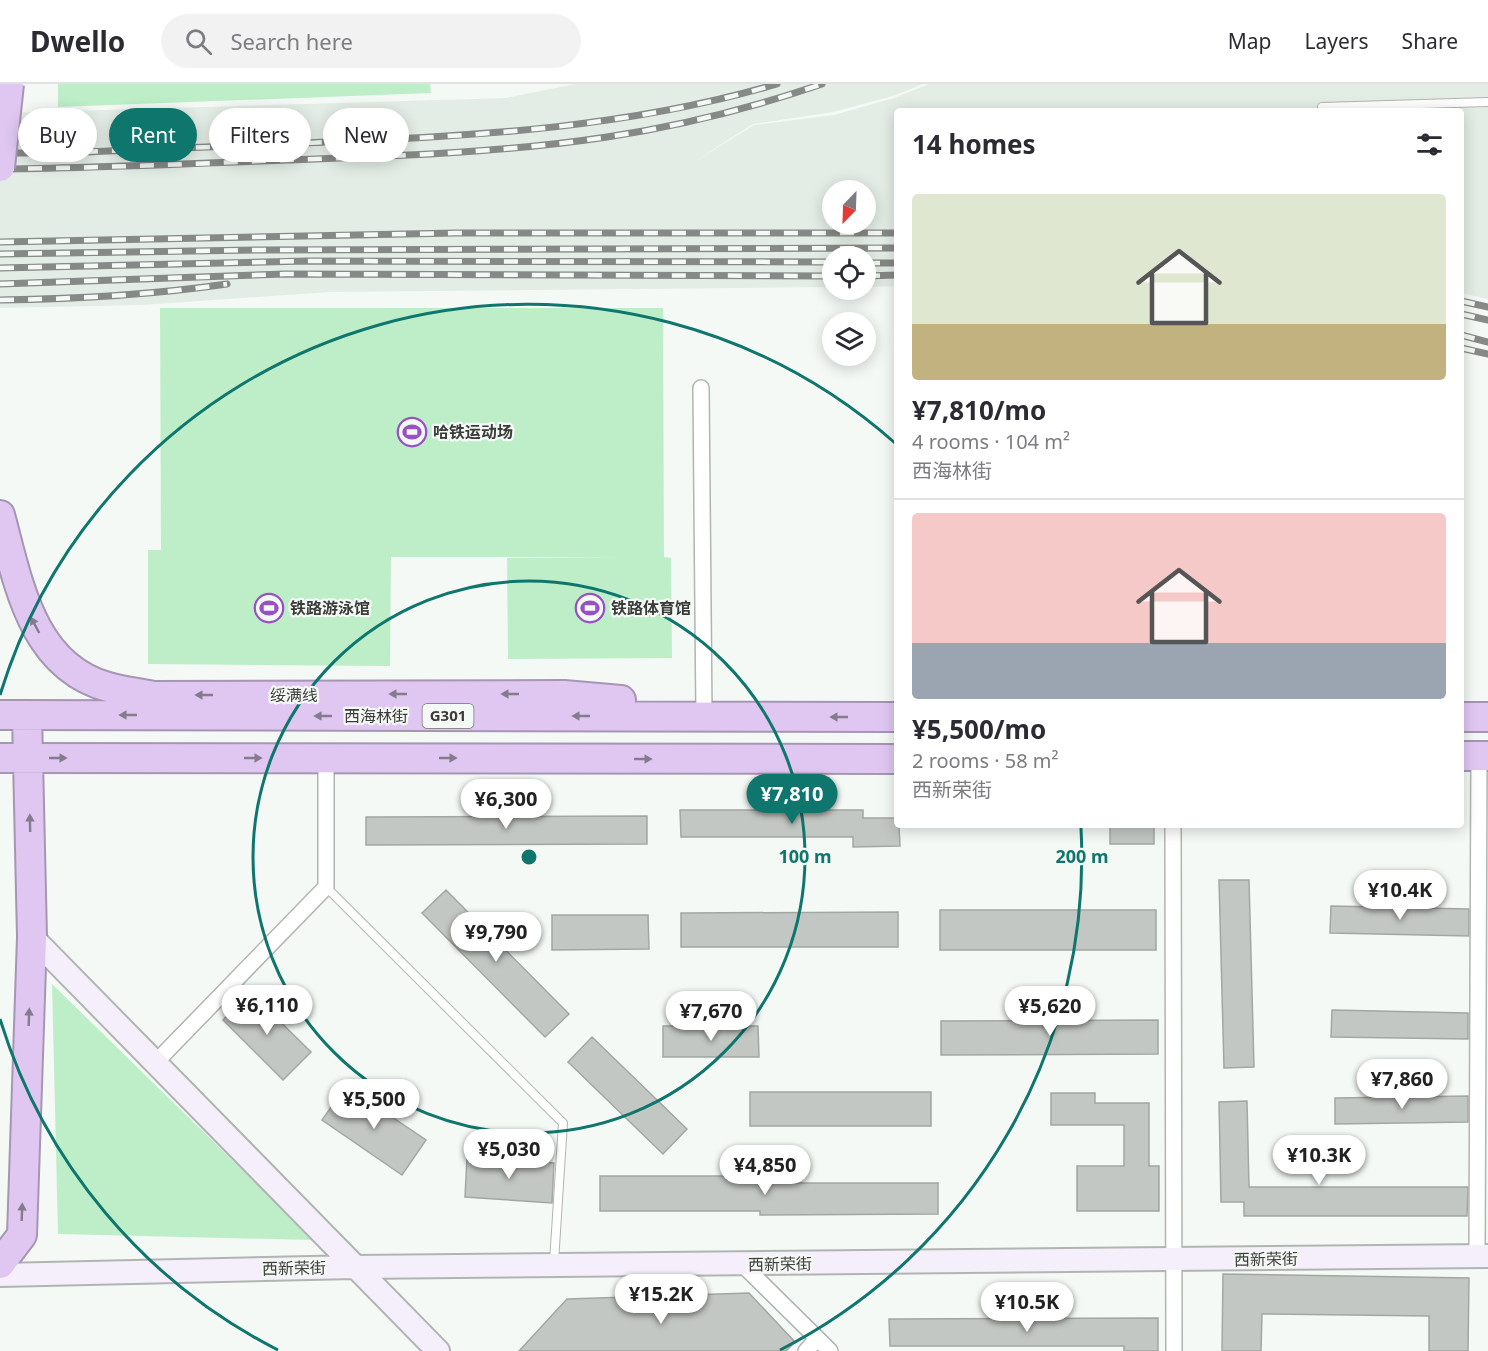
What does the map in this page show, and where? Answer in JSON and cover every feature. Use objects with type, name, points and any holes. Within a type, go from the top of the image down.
[{"type":"highway","points":[[0,167],[9,84]]},
{"type":"highway","name":"绥满线","points":[[0,515],[19,588],[45,644],[73,671],[106,687],[154,696],[564,695],[628,701],[698,717]]},
{"type":"highway","points":[[0,1263],[22,1235],[32,937],[28,758],[14,715]]},
{"type":"highway","name":"西海林街","points":[[14,715],[894,717]]},
{"type":"highway","points":[[1464,717],[1488,717]]},
{"type":"highway","points":[[0,758],[894,759]]},
{"type":"street","points":[[698,717],[701,388]]},
{"type":"street","points":[[1476,756],[1482,1256]]},
{"type":"street","points":[[154,1063],[326,887],[326,758]]},
{"type":"street","points":[[1173,828],[1174,1351]]},
{"type":"street","points":[[32,937],[438,1351]]},
{"type":"street","name":"西新荣街","points":[[0,1275],[354,1267],[1482,1256]]},
{"type":"street","points":[[742,1264],[830,1351]]},
{"type":"street","points":[[806,1351],[818,1339]]},
{"type":"lane","points":[[1322,107],[1488,102]]},
{"type":"lane","points":[[326,887],[563,1123],[554,1266]]},
{"type":"shaded area","points":[[575,84],[923,84],[893,96],[833,112],[753,124],[689,165],[754,125],[834,115],[894,98],[929,84],[1488,84],[1488,299],[1464,294],[1464,108],[894,108],[894,286],[876,287],[876,246],[822,246],[822,287],[330,292],[142,305],[0,308],[0,113],[18,112],[18,162],[97,162],[97,110],[109,110],[109,162],[197,162],[197,108],[169,108],[506,98]]},
{"type":"green space","points":[[58,84],[430,84],[431,93],[58,107]]},
{"type":"green space","name":"哈铁运动场","points":[[160,308],[663,308],[664,557],[671,558],[672,658],[508,659],[507,558],[620,557],[391,557],[390,666],[148,664],[148,550],[161,550]]},
{"type":"green space","points":[[52,984],[314,1240],[58,1234]]},
{"type":"building","points":[[680,810],[863,810],[863,818],[894,818],[894,828],[899,828],[900,846],[853,847],[853,837],[681,837]]},
{"type":"building","points":[[647,816],[647,844],[366,845],[366,817]]},
{"type":"building","points":[[1110,828],[1154,828],[1154,844],[1110,844]]},
{"type":"building","points":[[1219,880],[1249,880],[1254,1067],[1224,1068]]},
{"type":"building","points":[[446,890],[569,1014],[545,1037],[422,913]]},
{"type":"building","points":[[1331,906],[1469,909],[1469,936],[1330,933]]},
{"type":"building","points":[[940,910],[1156,910],[1156,950],[940,950]]},
{"type":"building","points":[[898,912],[898,947],[681,947],[681,913]]},
{"type":"building","points":[[552,915],[648,915],[649,949],[552,950]]},
{"type":"building","points":[[250,992],[311,1052],[283,1080],[223,1020]]},
{"type":"building","points":[[1332,1010],[1468,1013],[1468,1039],[1331,1037]]},
{"type":"building","points":[[1158,1020],[1158,1054],[941,1055],[941,1021]]},
{"type":"building","points":[[663,1026],[758,1026],[759,1057],[663,1057]]},
{"type":"building","points":[[592,1037],[687,1129],[663,1154],[568,1062]]},
{"type":"building","points":[[346,1086],[426,1140],[402,1175],[322,1120]]},
{"type":"building","points":[[750,1092],[931,1092],[931,1126],[750,1126]]},
{"type":"building","points":[[1051,1093],[1095,1093],[1095,1103],[1149,1103],[1149,1166],[1159,1166],[1159,1211],[1077,1211],[1077,1166],[1124,1166],[1124,1125],[1051,1125]]},
{"type":"building","points":[[1468,1096],[1468,1122],[1335,1124],[1335,1098]]},
{"type":"building","points":[[1247,1101],[1249,1187],[1468,1187],[1467,1216],[1244,1216],[1244,1202],[1221,1202],[1219,1102]]},
{"type":"building","points":[[467,1157],[554,1163],[552,1203],[465,1197]]},
{"type":"building","points":[[600,1176],[737,1176],[737,1183],[938,1183],[938,1214],[760,1215],[760,1211],[600,1211]]},
{"type":"building","points":[[1223,1274],[1469,1278],[1468,1351],[1429,1351],[1429,1316],[1262,1314],[1261,1351],[1222,1351]]},
{"type":"building","points":[[749,1293],[795,1342],[786,1351],[519,1351],[567,1299]]},
{"type":"building","points":[[1158,1318],[1158,1351],[1124,1351],[1124,1346],[890,1346],[889,1319]]},
{"type":"railway","points":[[0,153],[60,153],[295,143],[442,136],[555,127],[667,110],[722,99],[777,84]]},
{"type":"railway","points":[[0,169],[366,157],[527,147],[634,133],[689,122],[822,84]]},
{"type":"railway","points":[[0,242],[456,233],[894,233]]},
{"type":"railway","points":[[0,254],[260,250],[894,248]]},
{"type":"railway","points":[[0,268],[307,261],[822,262]]},
{"type":"railway","points":[[876,263],[894,263]]},
{"type":"railway","points":[[0,284],[285,274],[822,276]]},
{"type":"railway","points":[[876,276],[894,275]]},
{"type":"railway","points":[[0,300],[114,296],[227,284]]},
{"type":"railway","points":[[1464,302],[1488,307]]},
{"type":"railway","points":[[1464,315],[1488,320]]},
{"type":"railway","points":[[1464,336],[1488,342]]},
{"type":"railway","points":[[1464,349],[1488,354]]},
{"type":"place","name":"哈铁运动场","points":[[412,432]]},
{"type":"place","name":"铁路游泳馆","points":[[269,608]]},
{"type":"place","name":"铁路体育馆","points":[[590,608]]}]
